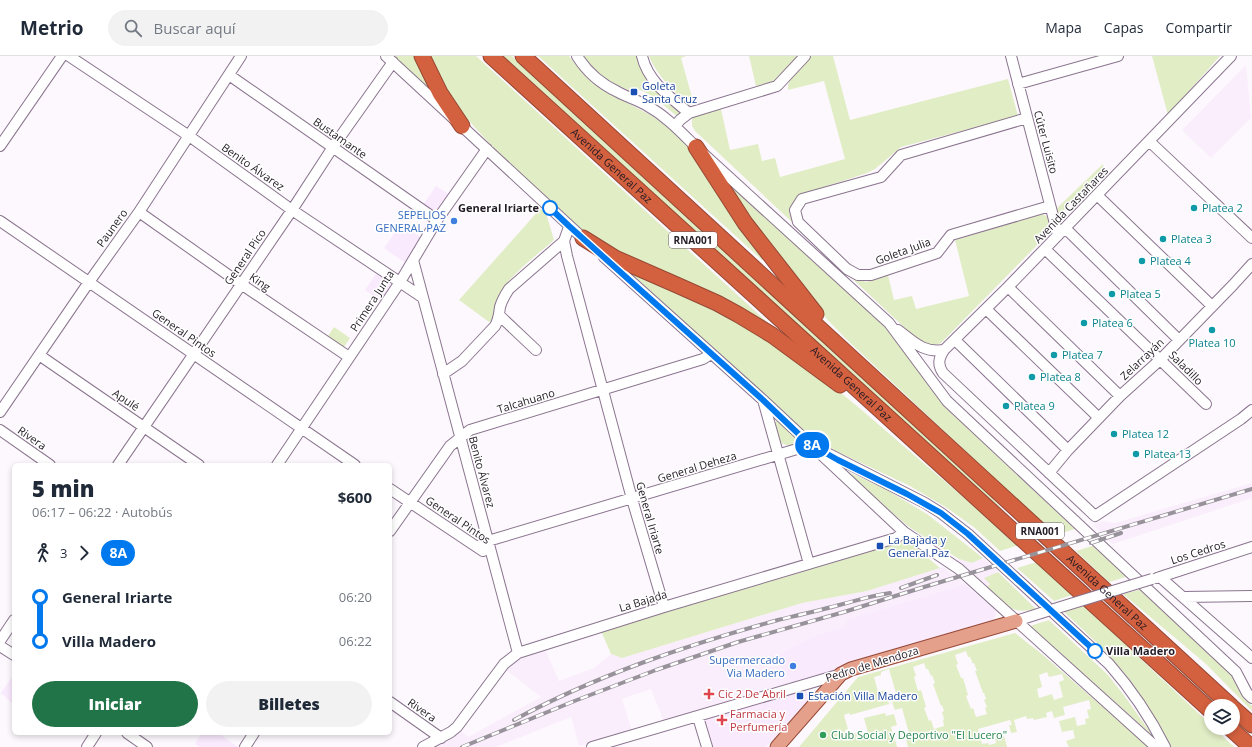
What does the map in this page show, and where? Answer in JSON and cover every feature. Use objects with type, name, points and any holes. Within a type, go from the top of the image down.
[{"type":"highway","points":[[422,56],[440,93],[462,126]]},
{"type":"highway","name":"Avenida General Paz","points":[[491,56],[1204,705]]},
{"type":"highway","name":"Avenida General Paz","points":[[523,56],[1242,715]]},
{"type":"highway","points":[[696,147],[745,223],[789,281],[850,355]]},
{"type":"highway","points":[[583,238],[615,258],[717,303],[739,315],[772,335],[894,424]]},
{"type":"highway","points":[[1237,735],[1249,746]]},
{"type":"main road","name":"Pedro de Mendoza","points":[[841,674],[850,669],[1016,621]]},
{"type":"main road","points":[[777,747],[841,674]]},
{"type":"street","points":[[0,146],[62,56]]},
{"type":"street","name":"Benito Álvarez","points":[[69,56],[189,136],[292,210],[422,297]]},
{"type":"street","name":"Paunero","points":[[0,412],[139,212],[241,56]]},
{"type":"street","points":[[577,56],[588,71],[605,85],[645,104],[660,113],[889,322],[919,346],[927,350],[944,350]]},
{"type":"street","points":[[642,56],[650,76],[661,89],[689,113]]},
{"type":"street","points":[[675,126],[689,113],[777,86],[805,56]]},
{"type":"street","name":"Cúter Luisito","points":[[1011,56],[1050,206],[1061,231]]},
{"type":"street","points":[[1018,84],[1118,56]]},
{"type":"street","name":"Avenida Castañares","points":[[944,350],[1045,249],[1231,56]]},
{"type":"street","points":[[389,59],[569,226],[763,400],[904,532],[959,569],[1156,747]]},
{"type":"street","name":"General Pico","points":[[119,463],[292,210],[389,59]]},
{"type":"street","name":"Bustamante","points":[[229,75],[437,220]]},
{"type":"street","name":"Goleta Julia","points":[[1027,118],[901,155],[881,177],[802,199],[795,210],[798,222],[847,269],[858,275],[871,275],[937,253],[951,235],[1050,206]]},
{"type":"street","points":[[1149,141],[1252,238]]},
{"type":"street","name":"Primera Junta","points":[[278,463],[400,282],[437,220],[487,149]]},
{"type":"street","points":[[1097,195],[1212,306]]},
{"type":"street","name":"King","points":[[139,212],[241,284],[349,357]]},
{"type":"street","name":"General Pintos","points":[[0,221],[352,463]]},
{"type":"street","points":[[443,374],[462,361],[495,326],[498,320],[500,307],[509,289],[564,241],[569,226]]},
{"type":"street","points":[[1061,231],[1179,340]]},
{"type":"street","name":"General Iriarte","points":[[564,241],[632,499],[664,608]]},
{"type":"street","name":"Saladillo","points":[[1045,249],[1161,359],[1206,404]]},
{"type":"street","name":"Benito Álvarez","points":[[413,260],[518,653]]},
{"type":"street","name":"Zelarrayán","points":[[1049,473],[1068,450],[1120,396],[1161,359],[1252,264]]},
{"type":"street","points":[[1008,286],[1120,396]]},
{"type":"street","points":[[986,308],[1099,418]]},
{"type":"street","points":[[499,315],[536,350]]},
{"type":"street","points":[[889,322],[947,400],[1236,672],[1247,693],[1252,698]]},
{"type":"street","points":[[955,340],[1068,450]]},
{"type":"street","points":[[944,350],[939,358],[940,369],[943,373],[1095,516],[1241,419],[1252,410]]},
{"type":"street","name":"Talcahuano","points":[[392,528],[450,446],[470,430],[703,359],[711,354]]},
{"type":"street","name":"Apulé","points":[[39,355],[196,463]]},
{"type":"street","points":[[763,400],[809,564]]},
{"type":"street","name":"Rivera","points":[[0,430],[47,463]]},
{"type":"street","points":[[810,444],[838,460],[925,503],[941,513],[968,534],[1109,664],[1151,720],[1166,747]]},
{"type":"street","name":"General Deheza","points":[[477,548],[488,541],[632,499],[810,444]]},
{"type":"street","name":"General Pintos","points":[[392,490],[493,558]]},
{"type":"street","name":"La Bajada","points":[[424,747],[457,727],[504,664],[518,653],[896,538],[904,532]]},
{"type":"street","name":"Los Cedros","points":[[1156,578],[1252,547]]},
{"type":"street","points":[[1156,578],[1184,597],[1252,658]]},
{"type":"street","name":"Pedro de Mendoza","points":[[1016,621],[1156,578]]},
{"type":"street","points":[[1184,597],[1252,596]]},
{"type":"street","points":[[0,641],[12,623]]},
{"type":"street","points":[[0,646],[12,654]]},
{"type":"street","name":"Pedro de Mendoza","points":[[592,747],[841,674]]},
{"type":"street","name":"Rivera","points":[[392,703],[441,738]]},
{"type":"street","points":[[698,717],[707,747]]},
{"type":"street","points":[[87,747],[95,735]]},
{"type":"street","points":[[130,735],[147,747]]},
{"type":"street","points":[[245,747],[253,735]]},
{"type":"shaded area","points":[[1246,65],[1251,118],[1211,158],[1182,130]]},
{"type":"shaded area","points":[[436,186],[452,196],[442,210],[435,213],[422,206]]},
{"type":"shaded area","points":[[401,224],[423,239],[407,264],[384,248]]},
{"type":"shaded area","points":[[376,274],[389,282],[391,286],[390,291],[382,302],[365,290]]},
{"type":"shaded area","points":[[1252,483],[1252,498],[1113,544],[1093,525],[1102,521],[1115,523]]},
{"type":"shaded area","points":[[983,558],[998,572],[985,578],[990,584],[986,587],[956,560],[959,559],[972,563]]},
{"type":"shaded area","points":[[943,567],[965,584],[845,620],[846,626],[820,634],[783,652],[775,660],[793,684],[664,722],[651,689],[622,699],[632,731],[579,746],[571,717],[496,747],[431,747],[460,730],[468,737],[541,697],[505,669],[516,658],[544,647],[559,681],[594,668],[611,654],[622,658],[802,603],[867,591]]},
{"type":"shaded area","points":[[965,584],[995,610],[996,615],[992,623],[793,684],[775,660],[783,652],[799,643],[820,634],[846,626],[845,620]]},
{"type":"shaded area","points":[[12,677],[12,703],[1,693]]},
{"type":"shaded area","points":[[804,690],[807,692],[809,697],[808,702],[766,747],[710,747],[704,718]]},
{"type":"shaded area","points":[[201,735],[221,735],[238,747],[200,747],[195,744]]},
{"type":"green space","points":[[392,56],[416,56],[431,93]]},
{"type":"green space","points":[[426,56],[476,56],[780,334],[586,235],[488,142],[462,113],[440,82]]},
{"type":"green space","points":[[503,56],[512,56],[932,440],[988,493],[1004,511],[964,477]]},
{"type":"green space","points":[[538,56],[569,56],[583,73],[599,87],[647,113],[667,126],[695,154],[720,188],[764,258],[762,260]]},
{"type":"green space","points":[[583,56],[638,56],[646,78],[664,98],[680,112],[679,115],[677,116],[645,92],[640,90],[627,90],[607,80]]},
{"type":"green space","points":[[649,56],[686,56],[681,58],[694,104],[687,104],[670,87],[656,70]]},
{"type":"green space","points":[[749,56],[798,56],[775,81],[756,86]]},
{"type":"green space","points":[[811,56],[833,56],[850,120],[1008,79],[1018,116],[901,147],[875,169],[867,173],[809,192],[793,212],[858,279],[866,282],[888,275],[894,300],[912,296],[916,309],[969,296],[955,240],[1042,214],[1045,215],[1050,222],[1048,234],[941,343],[929,347],[923,345],[695,131],[692,126],[692,118],[721,109],[730,150],[758,144],[762,161],[775,158],[780,177],[845,159],[824,81],[788,90],[790,80]]},
{"type":"green space","points":[[1152,56],[1220,56],[1168,115]]},
{"type":"green space","points":[[712,164],[885,326],[945,407],[1075,529],[1055,535],[845,338],[802,293]]},
{"type":"green space","points":[[1103,164],[1104,172],[1059,215],[1057,208]]},
{"type":"green space","points":[[540,209],[546,213],[554,240],[520,269],[504,287],[496,304],[495,317],[489,322],[459,300]]},
{"type":"green space","points":[[624,267],[724,310],[793,354],[857,406],[1019,545],[1000,551],[975,528],[947,508],[910,486],[836,451],[807,434]]},
{"type":"green space","points":[[334,327],[350,338],[344,347],[328,336]]},
{"type":"green space","points":[[778,419],[797,438],[797,445],[792,446],[784,444],[778,440],[775,433],[775,423]]},
{"type":"green space","points":[[838,467],[885,489],[927,514],[983,558],[972,563],[959,559],[909,527]]},
{"type":"green space","points":[[904,541],[912,544],[940,568],[867,591],[802,603],[622,658],[611,654],[601,631]]},
{"type":"green space","points":[[1095,545],[1129,576],[1109,582],[1076,551]]},
{"type":"green space","points":[[1037,562],[1072,595],[1054,601],[1017,568]]},
{"type":"green space","points":[[998,572],[1036,609],[1019,610],[1008,607],[986,587],[990,584],[984,578]]},
{"type":"green space","points":[[1143,589],[1182,629],[1232,675],[1244,698],[1252,706],[1252,711],[1206,664],[1123,594]]},
{"type":"green space","points":[[1083,605],[1204,718],[1204,735],[1221,735],[1234,747],[1171,747],[1159,724],[1130,680],[1101,647],[1063,611]]},
{"type":"green space","points":[[1049,620],[1108,675],[1153,736],[1030,626]]},
{"type":"green space","points":[[1015,633],[1043,655],[1149,747],[1069,747],[1066,741],[1075,738],[1073,730],[1062,732],[1059,721],[1075,717],[1077,726],[1086,724],[1085,719],[1089,718],[1087,710],[1091,709],[1089,700],[1063,707],[1065,715],[1054,718],[1052,711],[1046,713],[1047,717],[1034,720],[1033,718],[1027,719],[1026,716],[1014,720],[1017,732],[1011,733],[1009,725],[1012,725],[1010,720],[978,729],[982,744],[988,743],[989,745],[996,743],[994,734],[1003,732],[1007,747],[908,747],[906,739],[910,737],[902,708],[895,710],[892,702],[898,700],[889,669],[881,672],[881,675],[874,677],[878,692],[885,690],[889,704],[850,715],[849,713],[844,715],[848,729],[845,730],[846,736],[860,732],[861,735],[868,733],[864,718],[885,713],[886,716],[894,714],[897,725],[891,727],[897,747],[799,747],[858,677]],"holes":[[[966,651],[968,657],[970,657],[973,664],[974,663],[977,671],[975,671],[986,699],[984,700],[987,707],[985,708],[987,714],[976,717],[966,696],[968,695],[963,678],[961,678],[956,665],[958,664],[955,655]],[[924,663],[926,669],[928,669],[931,676],[932,675],[935,683],[933,684],[944,711],[942,712],[944,726],[934,729],[931,720],[929,721],[924,708],[926,707],[921,690],[918,691],[913,667]],[[1047,672],[1049,677],[1062,674],[1064,680],[1059,682],[1063,697],[1054,700],[1052,694],[1039,698],[1037,689],[1042,687],[1039,675]]]},
{"type":"railway","points":[[462,747],[577,700],[656,670],[738,642],[844,612],[1252,489]]},
{"type":"railway","points":[[1091,543],[1121,533]]},
{"type":"railway","points":[[901,588],[937,575]]},
{"type":"railway","points":[[514,720],[577,689],[643,662],[778,620],[872,596],[890,593]]},
{"type":"bus line","name":"8A","points":[[550,208],[763,400],[808,443],[838,460],[925,503],[955,523],[1095,651]]},
{"type":"place","name":"Goleta Santa Cruz","points":[[634,92]]},
{"type":"place","name":"General Iriarte","points":[[550,208]]},
{"type":"place","name":"Platea 2","points":[[1194,208]]},
{"type":"place","name":"SEPELIOS GENERAL PAZ","points":[[454,221]]},
{"type":"place","name":"Platea 3","points":[[1163,239]]},
{"type":"place","name":"Platea 4","points":[[1142,261]]},
{"type":"place","name":"Platea 5","points":[[1112,294]]},
{"type":"place","name":"Platea 6","points":[[1084,323]]},
{"type":"place","name":"Platea 10","points":[[1212,330]]},
{"type":"place","name":"Platea 7","points":[[1054,355]]},
{"type":"place","name":"Platea 8","points":[[1032,377]]},
{"type":"place","name":"Platea 9","points":[[1006,406]]},
{"type":"place","name":"Platea 12","points":[[1114,434]]},
{"type":"place","name":"Platea 13","points":[[1136,454]]},
{"type":"place","name":"La Bajada y General Paz","points":[[880,546]]},
{"type":"place","name":"Villa Madero","points":[[1095,651]]},
{"type":"place","name":"Supermercado Via Madero","points":[[793,666]]},
{"type":"place","name":"Cic 2 De Abril","points":[[709,694]]},
{"type":"place","name":"Estación Villa Madero","points":[[800,696]]},
{"type":"place","name":"Farmacia y Perfumería","points":[[722,720]]},
{"type":"place","name":"Club Social y Deportivo \"El Lucero\"","points":[[823,735]]}]
